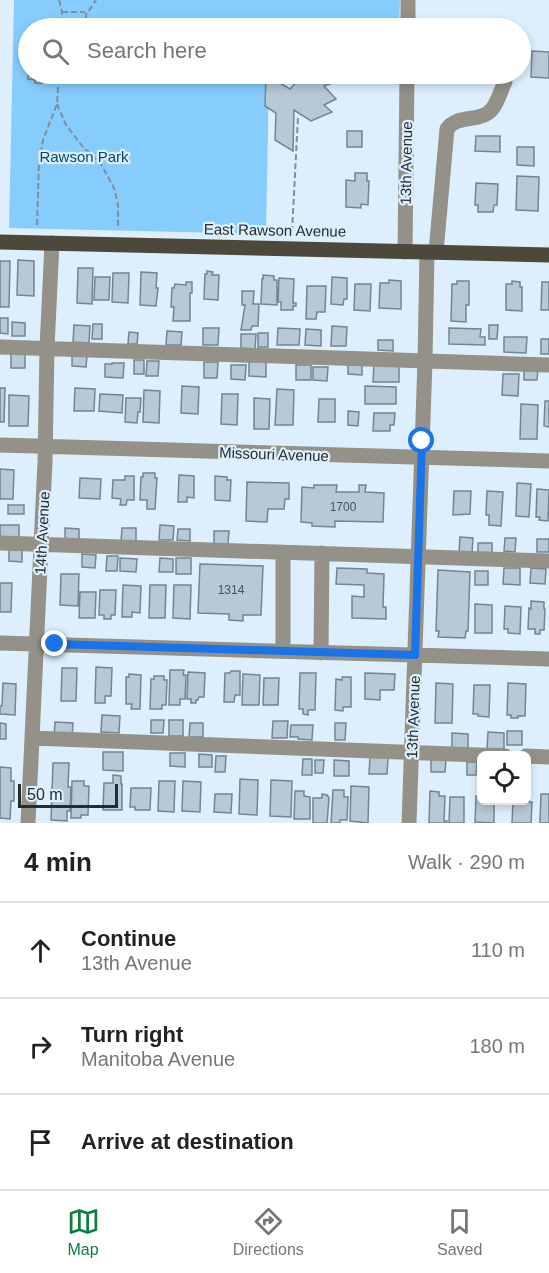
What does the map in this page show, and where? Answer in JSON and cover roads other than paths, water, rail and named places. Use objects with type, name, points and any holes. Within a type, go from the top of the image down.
[{"type":"main road","name":"East Rawson Avenue","points":[[0,242],[549,255]]},
{"type":"street","points":[[408,0],[408,18]]},
{"type":"street","name":"13th Avenue","points":[[405,252],[407,84]]},
{"type":"street","name":"13th Avenue","points":[[409,823],[425,361],[432,252],[447,129],[453,123],[477,118],[493,108],[504,84]]},
{"type":"street","name":"14th Avenue","points":[[28,823],[42,544],[52,243]]},
{"type":"street","points":[[0,347],[549,365]]},
{"type":"street","name":"Missouri Avenue","points":[[0,445],[549,461]]},
{"type":"street","points":[[0,543],[549,561]]},
{"type":"street","points":[[283,552],[283,651]]},
{"type":"street","points":[[321,652],[322,553]]},
{"type":"street","points":[[0,643],[549,659]]},
{"type":"street","points":[[32,738],[477,755]]},
{"type":"street","points":[[531,756],[549,757]]},
{"type":"park label","name":"Rawson Park","points":[[84,156]]}]
